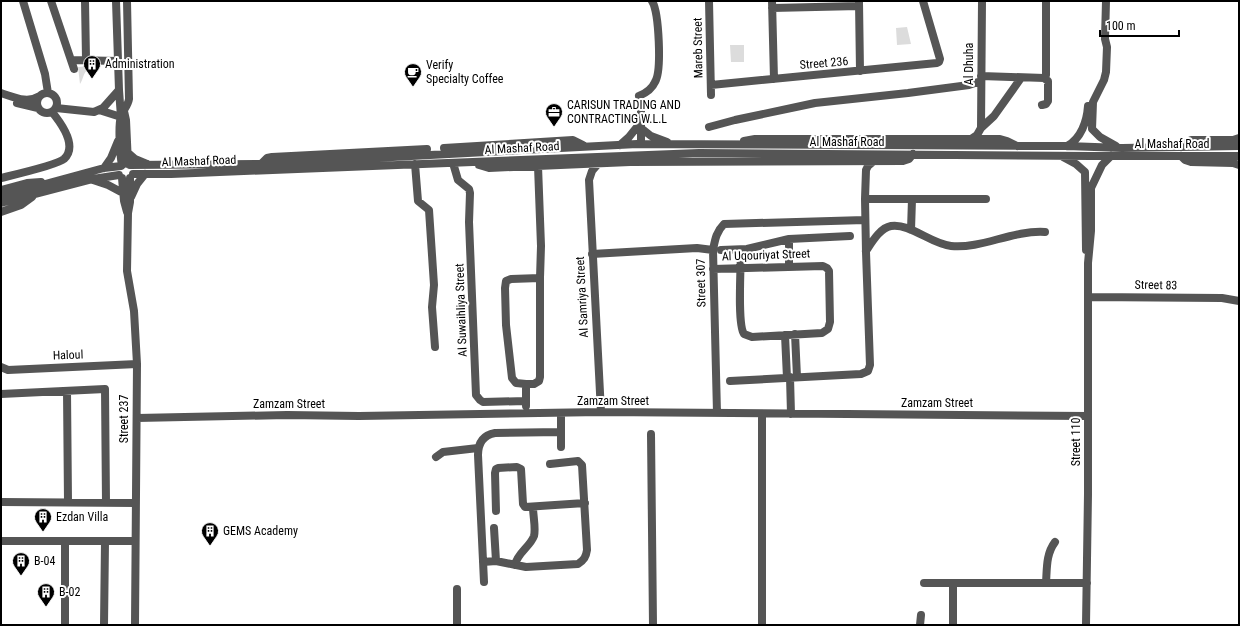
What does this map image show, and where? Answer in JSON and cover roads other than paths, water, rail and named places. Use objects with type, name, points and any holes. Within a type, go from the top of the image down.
[{"type":"street","points":[[23,1],[45,74],[44,94],[38,100],[38,108]]},
{"type":"street","points":[[51,1],[74,69]]},
{"type":"street","points":[[85,1],[86,58]]},
{"type":"street","points":[[116,1],[119,90],[123,114],[126,120],[127,152],[125,165],[119,169],[126,176],[133,169],[125,165],[120,154],[120,134],[123,114],[129,99],[127,1]]},
{"type":"street","points":[[639,144],[639,96],[648,91],[656,82],[659,68],[656,14],[655,5],[652,1]]},
{"type":"street","name":"Mareb Street","points":[[709,1],[711,95]]},
{"type":"street","name":"Street 236","points":[[711,85],[937,63],[939,62],[922,1]]},
{"type":"street","name":"Al Dhuha","points":[[981,128],[982,1]]},
{"type":"street","points":[[1044,78],[1046,75],[1046,1]]},
{"type":"street","points":[[1106,3],[1106,72],[1104,80],[1093,102],[1092,129],[1104,140],[1122,148]]},
{"type":"street","points":[[774,79],[772,5],[859,4],[860,71]]},
{"type":"street","points":[[1067,146],[1074,142],[1079,136],[1088,115],[1090,99],[1102,71],[1103,45],[1105,39]]},
{"type":"street","points":[[71,60],[86,58],[118,58]]},
{"type":"street","points":[[971,139],[977,135],[981,128],[994,116],[1021,78]]},
{"type":"street","points":[[709,127],[815,103],[908,93],[969,84],[981,79],[1044,78],[1048,81],[1048,101],[1046,104],[1042,104]]},
{"type":"street","points":[[99,110],[108,103],[119,90]]},
{"type":"street","points":[[1,93],[28,100],[44,94],[53,95],[56,98],[57,104],[54,110]]},
{"type":"street","points":[[1,99],[38,108],[44,113],[54,110],[90,112],[99,110],[123,114]]},
{"type":"street","points":[[1,178],[56,163],[65,159],[68,154],[69,145],[54,110]]},
{"type":"street","points":[[639,127],[651,136],[671,144]]},
{"type":"street","points":[[620,145],[639,127]]},
{"type":"street","points":[[981,128],[984,134],[990,139]]},
{"type":"street","points":[[104,168],[114,152],[120,134]]},
{"type":"street","points":[[1239,138],[1233,140],[1191,140],[1184,143],[1181,152],[1189,162],[1233,163],[1239,166]]},
{"type":"street","name":"Al Mashaf Road","points":[[736,145],[754,139],[990,139],[1008,140],[1017,147]]},
{"type":"street","points":[[943,146],[957,139]]},
{"type":"street","name":"Al Mashaf Road","points":[[1,196],[104,168],[125,165],[261,164],[639,144],[1017,147],[1067,146],[1239,156]]},
{"type":"street","name":"Al Mashaf Road","points":[[1,203],[93,179],[145,174],[698,154],[1111,156],[1181,152],[1239,146]]},
{"type":"street","points":[[127,152],[149,165]]},
{"type":"street","points":[[698,154],[710,162]]},
{"type":"street","name":"Al Mashaf Road","points":[[475,163],[489,168],[630,162],[903,161],[909,159],[913,154]]},
{"type":"street","name":"Street 110","points":[[1060,156],[1076,164],[1084,172],[1085,239],[1088,263]]},
{"type":"street","name":"Street 110","points":[[1087,624],[1088,263],[1091,231],[1091,188],[1102,165],[1111,156]]},
{"type":"street","points":[[856,161],[866,170]]},
{"type":"street","points":[[730,381],[861,374],[866,372],[870,365],[865,220],[866,170],[874,161]]},
{"type":"street","name":"Al Suwaihliya Street","points":[[453,163],[459,182],[469,189],[471,195],[469,222],[477,397],[484,402],[526,401]]},
{"type":"street","points":[[457,176],[465,163]]},
{"type":"street","points":[[415,164],[418,201],[429,210],[434,285],[432,307],[435,346]]},
{"type":"street","name":"Al Samriya Street","points":[[581,164],[589,180],[601,412]]},
{"type":"street","points":[[589,180],[592,171],[598,164]]},
{"type":"street","points":[[538,166],[541,246],[540,377],[539,381],[534,384],[516,383],[512,378],[506,325],[506,281],[511,279],[540,278]]},
{"type":"street","points":[[130,202],[137,184],[145,174]]},
{"type":"street","name":"Street 237","points":[[126,176],[123,193],[128,213]]},
{"type":"street","name":"Street 237","points":[[126,176],[130,202],[128,213],[127,271],[134,311],[136,364],[137,418],[135,625]]},
{"type":"street","points":[[93,179],[123,193]]},
{"type":"street","name":"Al Mashaf Road","points":[[1,190],[30,182],[48,184]]},
{"type":"street","name":"Al Mashaf Road","points":[[1,212],[22,205],[34,194]]},
{"type":"street","points":[[865,199],[986,199]]},
{"type":"street","points":[[911,230],[912,199]]},
{"type":"street","points":[[713,250],[716,234],[724,224],[865,220]]},
{"type":"street","points":[[866,252],[874,238],[888,226],[899,226],[911,230],[937,243],[955,246],[973,244],[1022,233],[1045,232]]},
{"type":"street","points":[[721,250],[753,248],[771,242],[789,239],[850,236]]},
{"type":"street","points":[[789,239],[789,267]]},
{"type":"street","name":"Street 307","points":[[592,254],[702,248],[713,250],[717,413]]},
{"type":"street","points":[[740,250],[741,324],[744,334],[752,337],[795,334],[791,377],[791,414]]},
{"type":"street","name":"Al Uqouriyat Street","points":[[713,269],[825,266],[829,271],[828,329],[822,332],[795,334]]},
{"type":"street","name":"Street 83","points":[[1222,298],[1239,295]]},
{"type":"street","name":"Street 83","points":[[1088,297],[1222,298],[1239,301]]},
{"type":"street","points":[[785,335],[791,377]]},
{"type":"street","name":"Haloul","points":[[1,367],[8,370],[136,364]]},
{"type":"street","points":[[526,384],[526,413]]},
{"type":"street","points":[[1,394],[106,389],[106,503]]},
{"type":"street","points":[[67,391],[68,502]]},
{"type":"street","name":"Zamzam Street","points":[[137,418],[601,412],[1088,416]]},
{"type":"street","points":[[561,413],[561,447]]},
{"type":"street","points":[[762,414],[762,625]]},
{"type":"street","points":[[484,582],[478,448],[484,437],[495,433],[561,432]]},
{"type":"street","points":[[651,434],[653,625]]},
{"type":"street","points":[[436,457],[443,452],[478,448]]},
{"type":"street","points":[[483,562],[496,561],[526,567],[578,564],[586,556],[585,503],[581,462],[550,464]]},
{"type":"street","points":[[496,511],[495,473],[496,469],[498,468],[520,468],[525,507],[585,503]]},
{"type":"street","points":[[1,502],[136,503]]},
{"type":"street","points":[[515,565],[518,557],[534,534],[533,507]]},
{"type":"street","points":[[494,528],[496,561]]},
{"type":"street","points":[[1,541],[135,541]]},
{"type":"street","points":[[64,541],[65,625]]},
{"type":"street","points":[[104,625],[105,542]]},
{"type":"street","points":[[1046,583],[1047,558],[1050,549],[1055,542]]},
{"type":"street","points":[[924,583],[1087,583]]},
{"type":"street","points":[[953,583],[953,625]]},
{"type":"street","points":[[457,589],[457,625]]},
{"type":"street","points":[[920,625],[921,615]]},
{"type":"place","name":"Administration","points":[[92,79]]},
{"type":"place","name":"Verify Specialty Coffee","points":[[413,87]]},
{"type":"place","name":"CARISUN TRADING AND CONTRACTING W.L.L","points":[[554,127]]},
{"type":"place","name":"Ezdan Villa","points":[[43,532]]},
{"type":"place","name":"GEMS Academy","points":[[210,546]]},
{"type":"place","name":"B-04","points":[[21,576]]},
{"type":"place","name":"B-02","points":[[46,607]]}]
